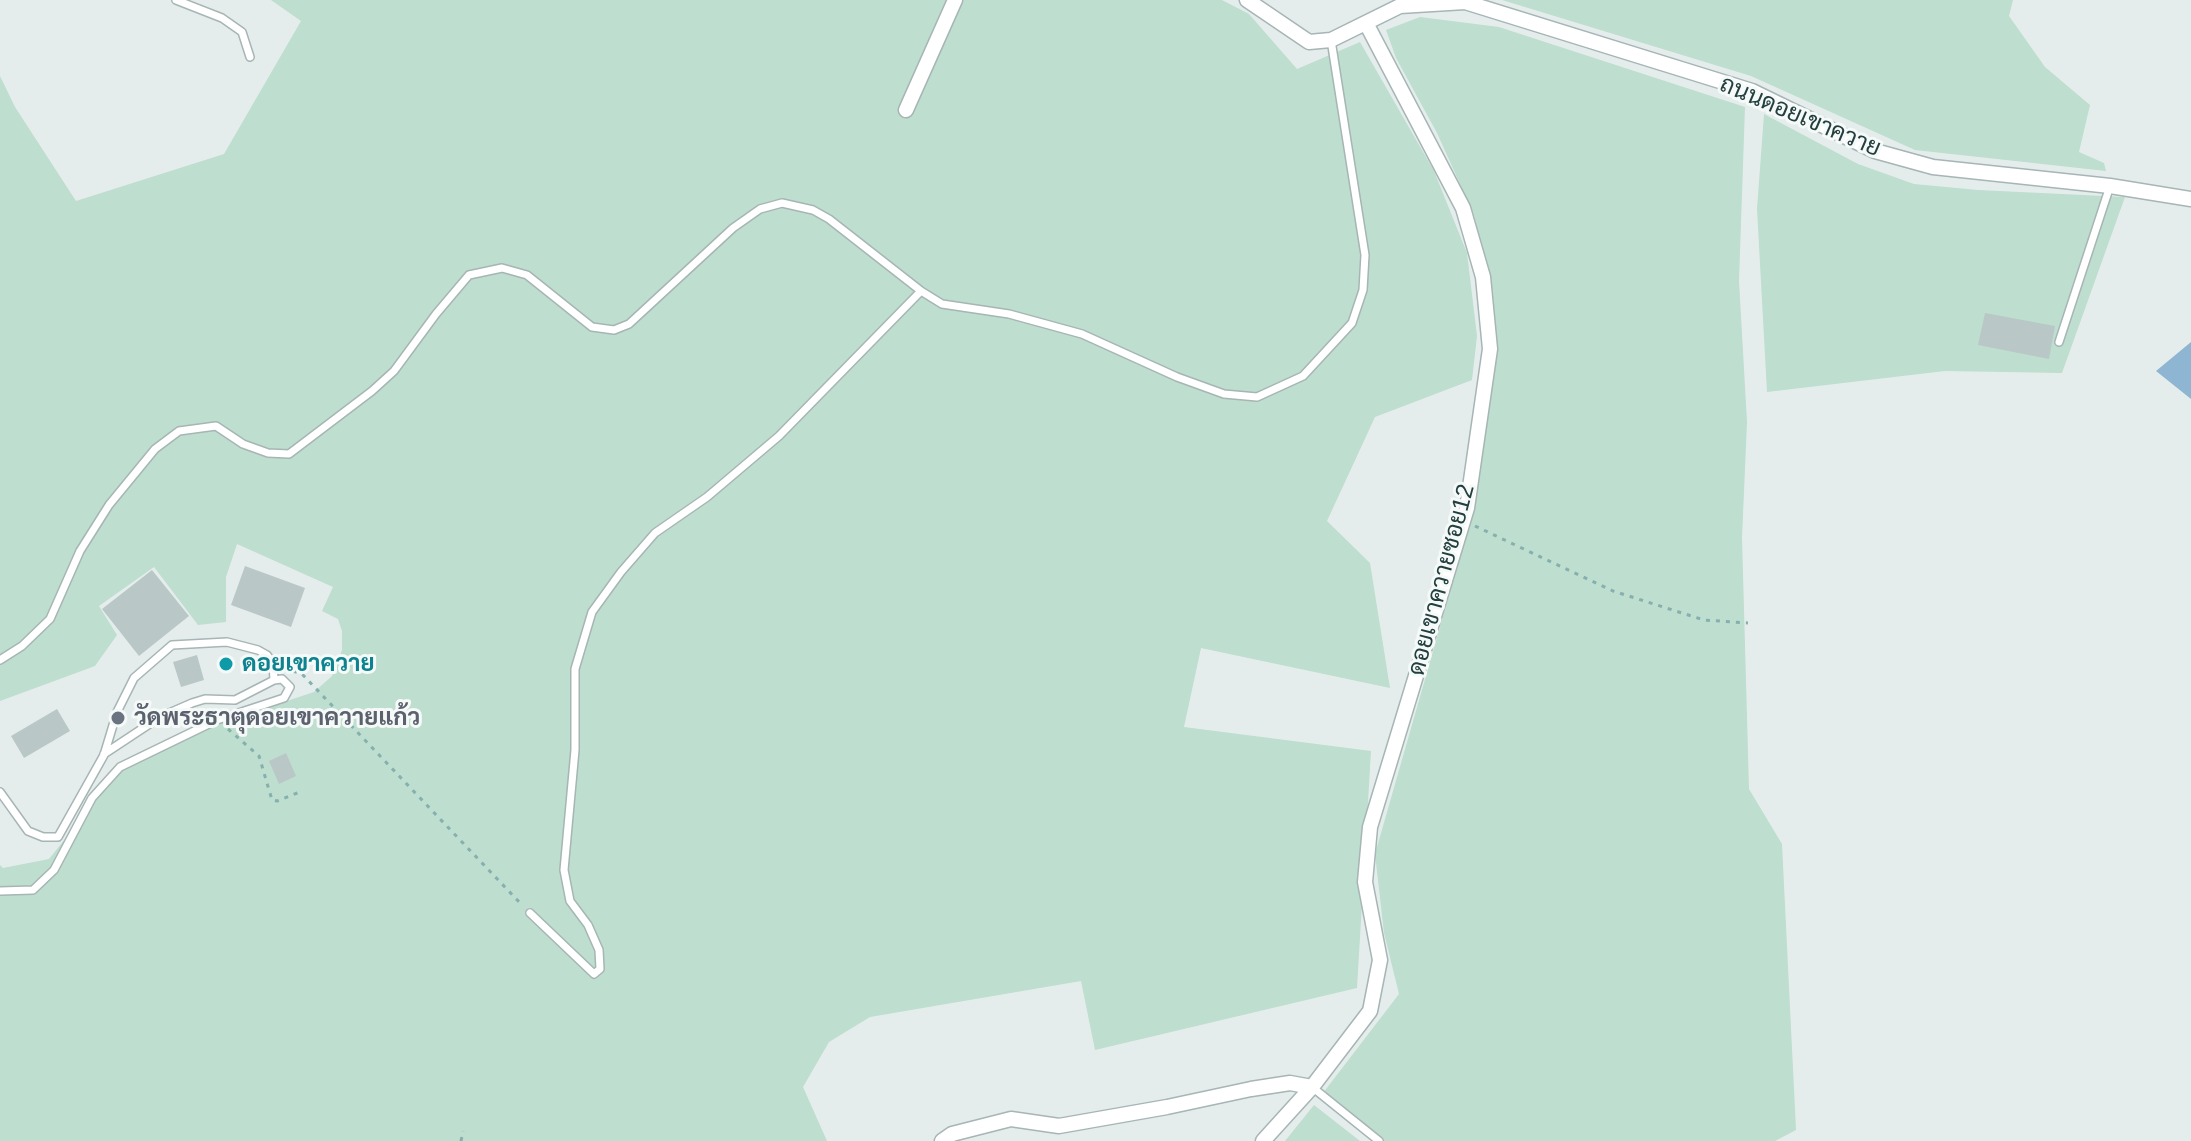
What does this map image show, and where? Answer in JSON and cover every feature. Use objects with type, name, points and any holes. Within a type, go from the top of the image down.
[{"type":"street","points":[[906,110],[955,0]]},
{"type":"street","points":[[1247,0],[1309,42],[1331,40],[1400,6],[1465,1]]},
{"type":"street","name":"ถนนดอยเขาควาย","points":[[1465,1],[1752,91],[1875,151],[1933,167],[2110,186],[2191,199]]},
{"type":"street","name":"ดอยเขาควายซอย12","points":[[1263,1141],[1312,1087],[1370,1011],[1380,960],[1365,882],[1370,827],[1463,521],[1490,349],[1483,277],[1463,208],[1366,23]]},
{"type":"street","points":[[942,1141],[952,1134],[1011,1119],[1059,1126],[1251,1089],[1290,1083],[1312,1087]]},
{"type":"lane","points":[[176,0],[222,18],[242,32],[250,57]]},
{"type":"lane","points":[[0,660],[22,646],[50,619],[80,551],[109,505],[155,449],[179,431],[216,426],[243,444],[268,453],[289,454],[394,371],[469,275],[502,268],[527,275],[592,327],[614,330],[629,324],[733,228],[760,209],[782,203],[813,210],[829,219],[942,304],[1009,314],[1082,334],[1177,377],[1224,394],[1257,397],[1303,376],[1352,323],[1363,290],[1365,255],[1331,40]]},
{"type":"lane","points":[[2059,342],[2110,186]]},
{"type":"lane","points":[[530,913],[594,974],[600,969],[599,950],[588,925],[570,901],[564,870],[575,750],[575,669],[592,612],[655,533],[707,497],[779,436],[921,291]]},
{"type":"lane","points":[[0,792],[28,831],[43,837],[58,837],[104,755],[117,712],[134,678],[172,645],[227,642],[258,650],[273,663],[274,680]]},
{"type":"lane","points":[[0,891],[33,890],[54,870],[92,798],[120,767],[217,720],[284,698],[290,687],[282,679],[274,680],[235,700],[205,699],[192,703],[160,717],[104,755]]},
{"type":"lane","points":[[1312,1087],[1379,1141]]},
{"type":"path","points":[[1463,521],[1613,591],[1704,620],[1748,623]]},
{"type":"path","points":[[302,674],[530,913]]},
{"type":"path","points":[[217,720],[259,756],[272,800],[300,792]]},
{"type":"path","points":[[461,1141],[463,1131]]},
{"type":"green space","points":[[271,0],[1222,0],[1249,14],[1297,69],[1360,42],[1434,171],[1467,253],[1477,336],[1472,380],[1375,417],[1327,521],[1370,563],[1390,688],[1201,648],[1184,727],[1371,751],[1357,988],[1095,1050],[1081,981],[870,1017],[829,1042],[803,1087],[827,1141],[0,1141],[0,865],[3,868],[49,859],[121,769],[187,734],[314,692],[332,676],[342,650],[342,631],[338,619],[322,611],[333,587],[237,544],[226,577],[226,622],[198,625],[154,567],[99,606],[117,635],[95,666],[0,701],[0,76],[15,107],[76,201],[224,154],[301,21]]},
{"type":"green space","points":[[1502,0],[2013,0],[2009,16],[2045,67],[2090,105],[2079,152],[2104,163],[2106,171],[1915,150],[1751,76]]},
{"type":"green space","points":[[1420,17],[1499,27],[1745,107],[1739,281],[1747,422],[1742,538],[1749,789],[1782,844],[1796,1130],[1775,1141],[1383,1141],[1323,1093],[1399,994],[1384,933],[1375,854],[1468,529],[1492,388],[1494,302],[1474,215],[1437,133],[1396,58],[1386,30]]},
{"type":"green space","points":[[1764,114],[1858,164],[1914,184],[2125,197],[2062,373],[1945,371],[1767,392],[1757,209]]},
{"type":"green space","points":[[1314,1105],[1360,1141],[1285,1141]]},
{"type":"water","points":[[2191,342],[2191,399],[2156,371]]},
{"type":"building","points":[[1985,313],[2055,326],[2049,359],[1978,345]]},
{"type":"building","points":[[245,566],[305,588],[291,627],[231,605]]},
{"type":"building","points":[[152,570],[189,616],[139,656],[102,609]]},
{"type":"building","points":[[197,655],[204,680],[181,687],[173,662]]},
{"type":"building","points":[[57,709],[70,731],[24,758],[11,736]]},
{"type":"building","points":[[286,753],[296,776],[279,784],[269,761]]},
{"type":"place","name":"ดอยเขาควาย","points":[[226,664]]},
{"type":"place","name":"วัดพระธาตุดอยเขาควายแก้ว","points":[[118,718]]}]
